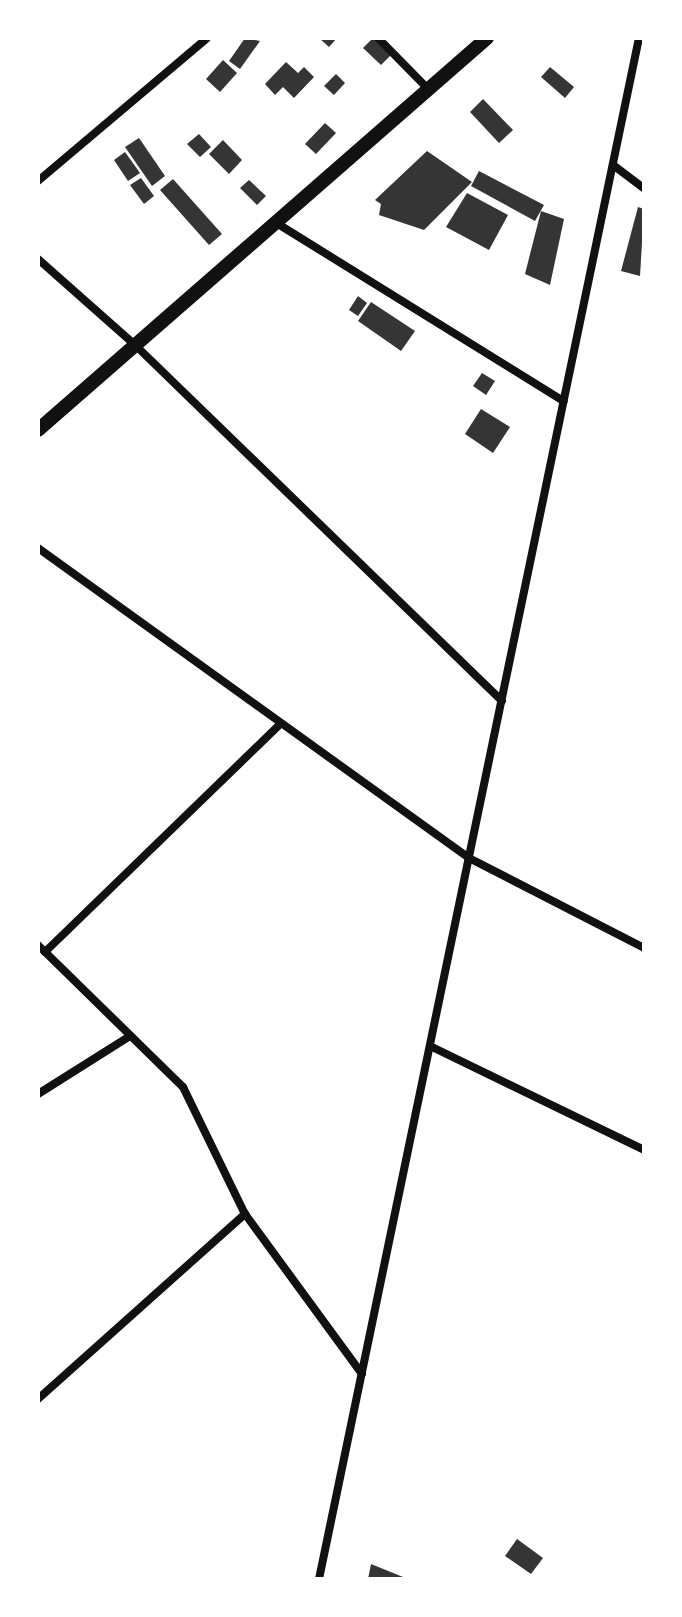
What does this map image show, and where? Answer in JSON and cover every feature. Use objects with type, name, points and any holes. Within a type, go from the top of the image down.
[{"type":"street","points":[[38,181],[207,38]]},
{"type":"street","points":[[378,38],[430,91]]},
{"type":"street","points":[[38,430],[133,343],[278,224],[487,38]]},
{"type":"street","points":[[319,1579],[639,38]]},
{"type":"street","points":[[613,165],[644,188]]},
{"type":"street","points":[[278,224],[564,401]]},
{"type":"street","points":[[38,259],[133,343],[502,701]]},
{"type":"street","points":[[38,548],[469,858],[644,948]]},
{"type":"street","points":[[280,724],[42,949],[183,1087],[245,1214],[362,1374]]},
{"type":"street","points":[[38,1094],[130,1036]]},
{"type":"street","points":[[430,1046],[644,1150]]},
{"type":"street","points":[[38,1399],[245,1214]]},
{"type":"building","points":[[245,38],[260,41],[240,69],[229,61]]},
{"type":"building","points":[[319,38],[337,38],[329,47]]},
{"type":"building","points":[[373,38],[393,53],[381,65],[363,48]]},
{"type":"building","points":[[223,60],[237,73],[220,92],[206,79]]},
{"type":"building","points":[[286,62],[298,73],[304,67],[314,77],[294,98],[283,87],[275,95],[265,84]]},
{"type":"building","points":[[550,67],[574,87],[565,98],[541,77]]},
{"type":"building","points":[[336,74],[345,83],[334,95],[324,86]]},
{"type":"building","points":[[483,99],[513,130],[499,143],[470,112]]},
{"type":"building","points":[[325,123],[336,133],[316,154],[305,144]]},
{"type":"building","points":[[199,134],[211,147],[200,157],[187,144]]},
{"type":"building","points":[[139,138],[165,176],[152,186],[125,147]]},
{"type":"building","points":[[223,140],[242,160],[229,174],[209,154]]},
{"type":"building","points":[[427,151],[472,182],[424,230],[379,215],[381,204],[375,200]]},
{"type":"building","points":[[125,152],[140,173],[128,181],[114,160]]},
{"type":"building","points":[[479,171],[544,205],[535,221],[471,186]]},
{"type":"building","points":[[141,178],[154,196],[144,204],[130,185]]},
{"type":"building","points":[[173,179],[222,234],[209,245],[160,190]]},
{"type":"building","points":[[249,180],[266,196],[257,205],[240,188]]},
{"type":"building","points":[[467,193],[508,215],[489,250],[446,227]]},
{"type":"building","points":[[638,207],[644,209],[640,276],[621,271]]},
{"type":"building","points":[[541,211],[564,219],[550,285],[525,274]]},
{"type":"building","points":[[358,296],[367,303],[358,316],[349,310]]},
{"type":"building","points":[[371,302],[415,331],[401,351],[358,321]]},
{"type":"building","points":[[482,373],[495,381],[486,395],[473,386]]},
{"type":"building","points":[[481,409],[510,427],[493,453],[465,434]]},
{"type":"building","points":[[517,1539],[543,1558],[531,1574],[505,1556]]},
{"type":"building","points":[[371,1564],[408,1579],[368,1579]]}]
